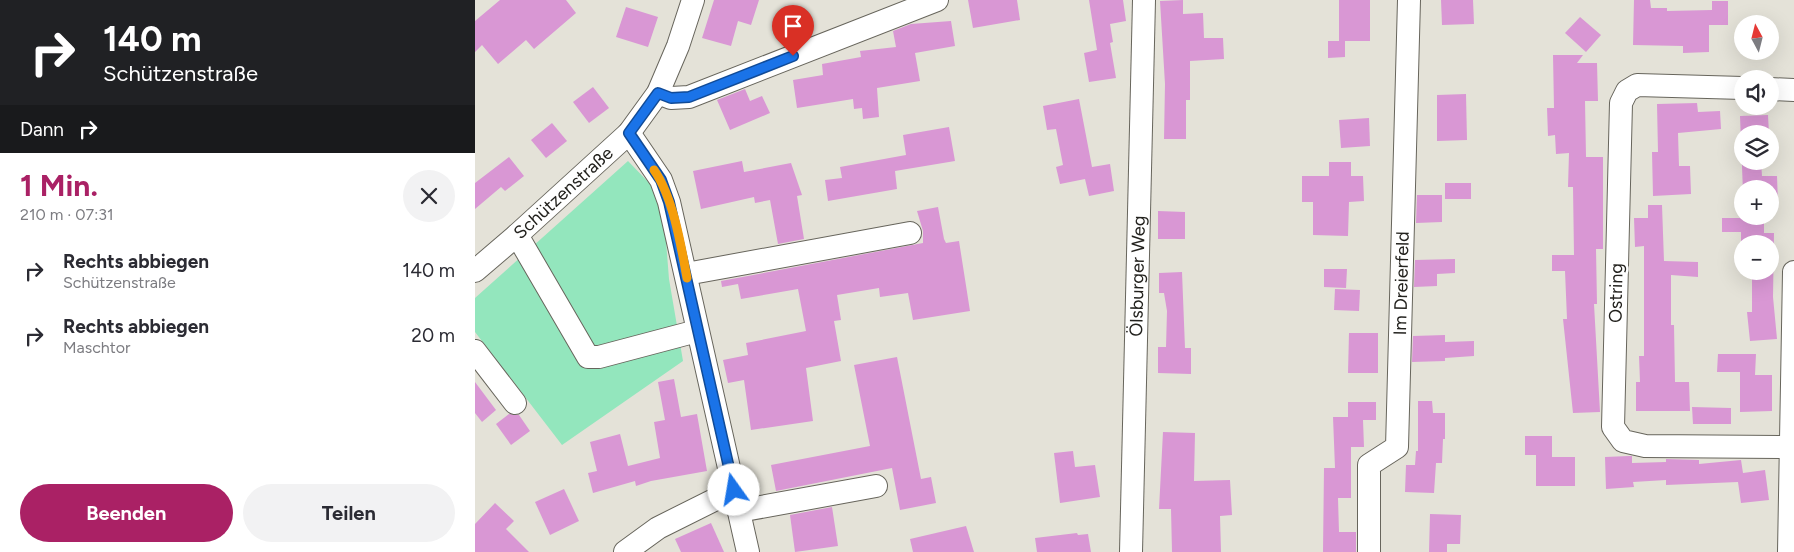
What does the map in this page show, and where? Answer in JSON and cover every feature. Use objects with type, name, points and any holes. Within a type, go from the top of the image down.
[{"type":"street","name":"Schützenstraße","points":[[475,271],[517,236],[629,133],[658,93],[678,46],[693,0]]},
{"type":"street","points":[[658,93],[671,98],[689,97],[937,0]]},
{"type":"street","name":"Ölsburger Weg","points":[[1131,552],[1144,0]]},
{"type":"street","name":"Im Dreierfeld","points":[[1369,552],[1369,465],[1397,447],[1409,0]]},
{"type":"street","name":"Ostring","points":[[1734,88],[1637,85],[1627,92],[1621,103],[1613,427],[1623,441],[1645,446],[1791,447]]},
{"type":"street","points":[[1779,89],[1794,90]]},
{"type":"street","points":[[629,133],[661,180],[669,202],[687,274],[697,331],[748,552]]},
{"type":"street","points":[[687,274],[910,234]]},
{"type":"street","points":[[517,236],[588,357],[599,357],[697,331]]},
{"type":"street","points":[[1789,552],[1794,272]]},
{"type":"street","points":[[475,350],[515,403]]},
{"type":"street","points":[[625,552],[658,528],[737,500],[876,486]]},
{"type":"green space","points":[[628,161],[655,189],[664,216],[669,279],[683,361],[562,445],[475,332],[475,298]]},
{"type":"building","points":[[500,0],[566,0],[576,13],[534,49],[526,40],[498,64],[482,45],[475,52],[475,21]]},
{"type":"building","points":[[714,0],[759,0],[751,25],[738,21],[731,46],[702,38]]},
{"type":"building","points":[[968,0],[1017,0],[1020,20],[973,28]]},
{"type":"building","points":[[1089,0],[1123,0],[1126,21],[1110,24],[1113,42],[1110,43],[1116,78],[1089,82],[1084,53],[1097,50]]},
{"type":"building","points":[[1183,0],[1183,14],[1203,13],[1204,38],[1223,38],[1224,59],[1190,61],[1190,100],[1186,100],[1186,139],[1164,139],[1165,84],[1160,1]]},
{"type":"building","points":[[1339,0],[1370,0],[1370,41],[1339,41]]},
{"type":"building","points":[[1441,0],[1473,0],[1474,24],[1442,25]]},
{"type":"building","points":[[1634,0],[1650,0],[1651,8],[1667,8],[1667,11],[1712,10],[1712,1],[1728,1],[1728,25],[1709,25],[1709,52],[1683,53],[1683,46],[1633,45]]},
{"type":"building","points":[[626,7],[658,17],[648,47],[616,37]]},
{"type":"building","points":[[1580,17],[1601,35],[1586,52],[1565,33]]},
{"type":"building","points":[[951,21],[955,46],[915,53],[920,81],[877,88],[879,117],[863,119],[862,108],[854,109],[853,99],[797,108],[793,80],[823,75],[822,64],[861,57],[860,51],[896,47],[893,31],[911,24]]},
{"type":"building","points":[[1328,41],[1345,41],[1345,57],[1328,58]]},
{"type":"building","points":[[1553,55],[1583,55],[1577,63],[1597,63],[1598,101],[1585,101],[1586,157],[1603,157],[1603,249],[1596,249],[1597,304],[1594,304],[1600,412],[1573,413],[1563,319],[1567,319],[1565,271],[1552,271],[1552,255],[1574,255],[1573,187],[1568,187],[1569,153],[1556,154],[1555,135],[1548,136],[1547,108],[1554,108]]},
{"type":"building","points":[[593,87],[609,108],[589,123],[573,102]]},
{"type":"building","points":[[745,89],[750,101],[762,96],[770,113],[730,130],[717,100]]},
{"type":"building","points":[[1466,94],[1467,140],[1437,141],[1437,95]]},
{"type":"building","points":[[1079,99],[1092,167],[1110,164],[1114,191],[1089,196],[1085,179],[1060,184],[1056,167],[1063,165],[1056,129],[1047,130],[1043,106]]},
{"type":"building","points":[[1697,103],[1698,112],[1720,111],[1721,129],[1678,133],[1679,166],[1690,166],[1691,194],[1653,196],[1652,152],[1658,152],[1657,104]]},
{"type":"building","points":[[1768,115],[1769,125],[1740,125],[1740,116]]},
{"type":"building","points":[[1369,118],[1370,146],[1341,148],[1339,120]]},
{"type":"building","points":[[552,123],[567,141],[546,158],[531,140]]},
{"type":"building","points":[[949,127],[955,161],[895,171],[897,189],[828,201],[825,180],[842,178],[840,167],[906,155],[903,135]]},
{"type":"building","points":[[509,157],[524,176],[505,191],[501,187],[475,209],[475,183]]},
{"type":"building","points":[[742,161],[744,172],[791,163],[802,195],[797,196],[804,239],[778,244],[770,200],[755,203],[754,197],[701,209],[693,171]]},
{"type":"building","points":[[1329,162],[1351,162],[1351,176],[1363,176],[1364,201],[1349,202],[1348,236],[1313,235],[1313,202],[1302,202],[1302,176],[1329,176]]},
{"type":"building","points":[[1742,170],[1762,170],[1762,176],[1777,176],[1777,180],[1743,180]]},
{"type":"building","points":[[1445,183],[1471,183],[1471,199],[1445,199]]},
{"type":"building","points":[[1417,195],[1442,195],[1442,222],[1416,223]]},
{"type":"building","points":[[1648,205],[1662,205],[1664,261],[1698,262],[1698,277],[1671,275],[1671,325],[1674,325],[1675,382],[1689,382],[1690,411],[1636,411],[1636,382],[1640,382],[1639,356],[1644,356],[1644,246],[1635,247],[1634,218],[1648,218]]},
{"type":"building","points":[[938,207],[946,243],[959,241],[970,311],[913,320],[908,293],[880,297],[879,288],[837,295],[841,320],[834,321],[841,361],[806,368],[813,421],[751,430],[744,380],[728,383],[723,360],[748,355],[746,343],[806,331],[798,289],[741,299],[738,284],[722,287],[721,281],[923,243],[923,231],[917,211]]},
{"type":"building","points":[[1158,211],[1185,212],[1185,239],[1158,239]]},
{"type":"building","points":[[1722,218],[1734,218],[1734,225],[1764,225],[1764,233],[1774,233],[1774,235],[1741,235],[1741,232],[1722,232]]},
{"type":"building","points":[[1455,259],[1455,273],[1437,274],[1437,286],[1414,287],[1415,260]]},
{"type":"building","points":[[1324,269],[1347,269],[1346,288],[1324,287]]},
{"type":"building","points":[[1182,272],[1185,348],[1191,348],[1191,374],[1158,373],[1158,347],[1166,347],[1167,311],[1164,293],[1159,293],[1159,273]]},
{"type":"building","points":[[1752,280],[1773,280],[1777,339],[1750,341],[1747,312],[1752,312]]},
{"type":"building","points":[[1335,289],[1360,290],[1359,311],[1334,310]]},
{"type":"building","points":[[1349,333],[1378,333],[1378,373],[1348,373]]},
{"type":"building","points":[[1445,335],[1445,342],[1474,341],[1474,356],[1445,358],[1445,361],[1412,362],[1413,336]]},
{"type":"building","points":[[1718,354],[1756,354],[1755,375],[1772,375],[1772,411],[1740,412],[1740,372],[1717,372]]},
{"type":"building","points":[[897,357],[921,479],[931,477],[936,503],[900,510],[892,468],[776,491],[771,465],[870,446],[854,365]]},
{"type":"building","points":[[674,379],[681,417],[697,414],[707,471],[651,481],[636,486],[635,481],[593,493],[588,473],[597,471],[590,442],[620,434],[628,466],[660,458],[654,422],[665,420],[658,382]]},
{"type":"building","points":[[475,382],[496,410],[482,422],[475,413]]},
{"type":"building","points":[[1418,401],[1432,401],[1433,413],[1445,413],[1445,439],[1443,439],[1442,463],[1436,463],[1434,493],[1405,492],[1406,465],[1415,465],[1416,451],[1418,451]]},
{"type":"building","points":[[1348,402],[1376,402],[1376,420],[1363,420],[1364,447],[1351,447],[1351,498],[1338,498],[1339,532],[1356,532],[1356,552],[1323,552],[1324,468],[1335,468],[1333,417],[1348,417]]},
{"type":"building","points":[[1692,407],[1731,408],[1731,424],[1693,424]]},
{"type":"building","points":[[509,414],[519,415],[530,431],[511,445],[496,424]]},
{"type":"building","points":[[1163,432],[1195,433],[1194,481],[1230,480],[1232,515],[1220,516],[1221,552],[1172,552],[1171,509],[1159,509]]},
{"type":"building","points":[[1525,436],[1552,436],[1552,457],[1575,457],[1575,486],[1536,486],[1536,455],[1525,455]]},
{"type":"building","points":[[1073,451],[1075,467],[1095,465],[1100,497],[1060,503],[1054,453]]},
{"type":"building","points":[[1632,456],[1632,463],[1666,462],[1666,459],[1699,460],[1699,464],[1741,460],[1743,473],[1765,470],[1769,500],[1741,503],[1738,482],[1666,485],[1666,480],[1633,482],[1634,487],[1606,489],[1605,457]]},
{"type":"building","points":[[564,489],[579,521],[550,535],[535,502]]},
{"type":"building","points":[[495,503],[514,521],[506,529],[529,552],[475,552],[475,524]]},
{"type":"building","points":[[832,507],[838,546],[795,552],[790,515]]},
{"type":"building","points":[[1430,514],[1461,515],[1460,544],[1447,544],[1447,552],[1429,552]]},
{"type":"building","points":[[711,523],[724,552],[681,552],[675,539]]},
{"type":"building","points":[[966,526],[974,552],[913,552],[910,539]]},
{"type":"building","points":[[1077,533],[1078,535],[1088,534],[1091,552],[1037,552],[1035,538]]},
{"type":"slow traffic","points":[[654,170],[661,180],[669,202],[687,278]]},
{"type":"route","points":[[734,490],[697,331],[687,274],[669,202],[661,180],[629,133],[658,93],[671,98],[689,97],[793,56]]}]
